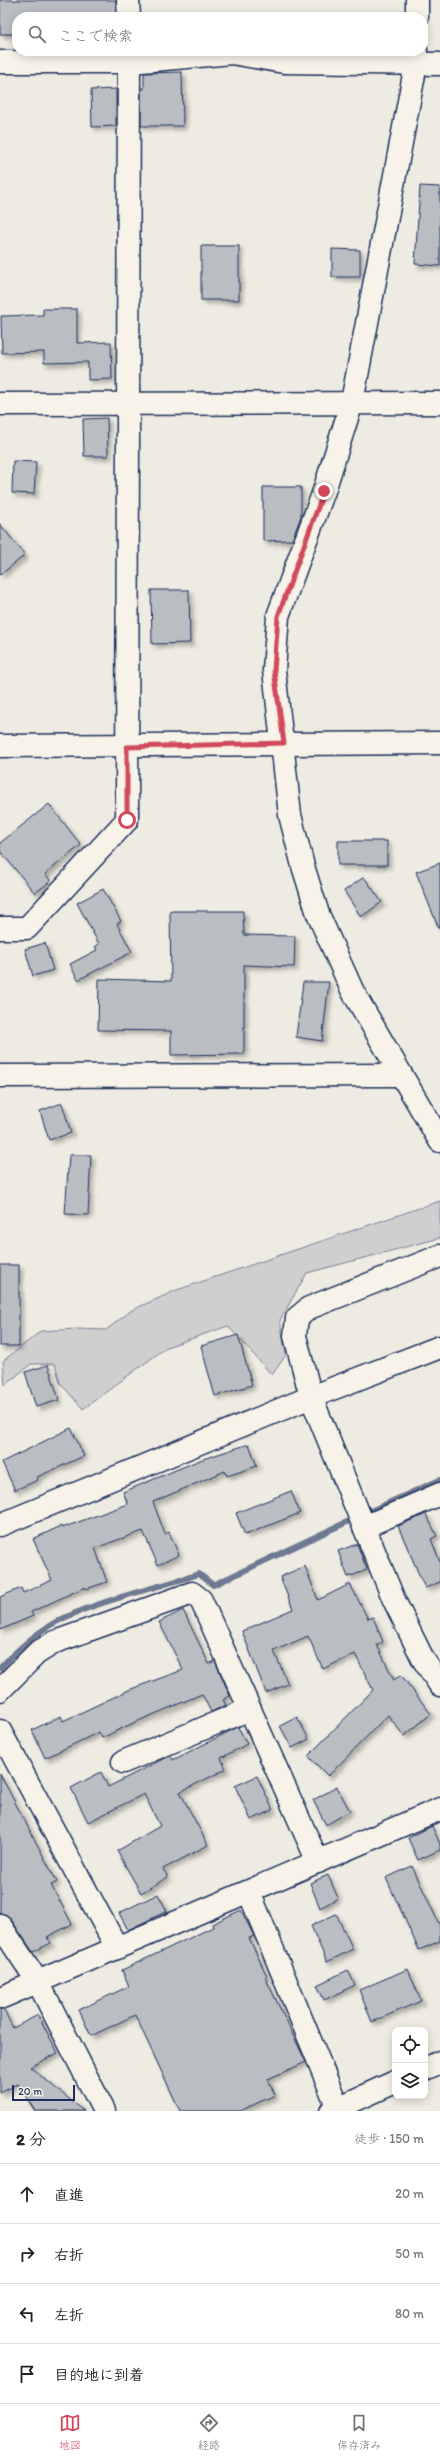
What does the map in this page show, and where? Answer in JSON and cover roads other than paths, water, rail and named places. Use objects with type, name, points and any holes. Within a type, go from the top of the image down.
[{"type":"street","points":[[128,0],[129,12]]},
{"type":"street","points":[[416,12],[417,0]]},
{"type":"street","points":[[0,62],[129,56],[127,820],[27,928],[0,928]]},
{"type":"street","points":[[249,56],[284,62],[416,57],[440,64]]},
{"type":"street","points":[[416,57],[352,402],[324,491],[278,616],[274,670],[284,743],[290,815],[303,866],[318,914],[353,992],[400,1075],[440,1141]]},
{"type":"street","points":[[0,404],[440,403]]},
{"type":"street","points":[[0,746],[127,747],[284,743],[440,742]]},
{"type":"street","points":[[0,1076],[400,1075]]},
{"type":"street","points":[[440,1256],[309,1308],[297,1318],[295,1336],[311,1397],[364,1527],[410,1633],[423,1659],[440,1685]]},
{"type":"street","points":[[0,1525],[311,1397],[440,1347]]},
{"type":"street","points":[[364,1527],[440,1494]]},
{"type":"street","points":[[0,1690],[37,1652],[55,1642],[192,1593],[201,1600],[318,1862]]},
{"type":"street","points":[[123,1762],[250,1709]]},
{"type":"street","points":[[0,1731],[117,1948]]},
{"type":"street","points":[[0,1998],[318,1862],[438,1813]]},
{"type":"street","points":[[249,1892],[335,2109],[392,2083]]},
{"type":"street","points":[[0,1925],[38,1982],[104,2111]]},
{"type":"street","points":[[428,2068],[440,2062]]},
{"type":"waterway","points":[[0,1668],[40,1632],[70,1615],[87,1608],[199,1574],[213,1585],[354,1518],[440,1480]]}]
